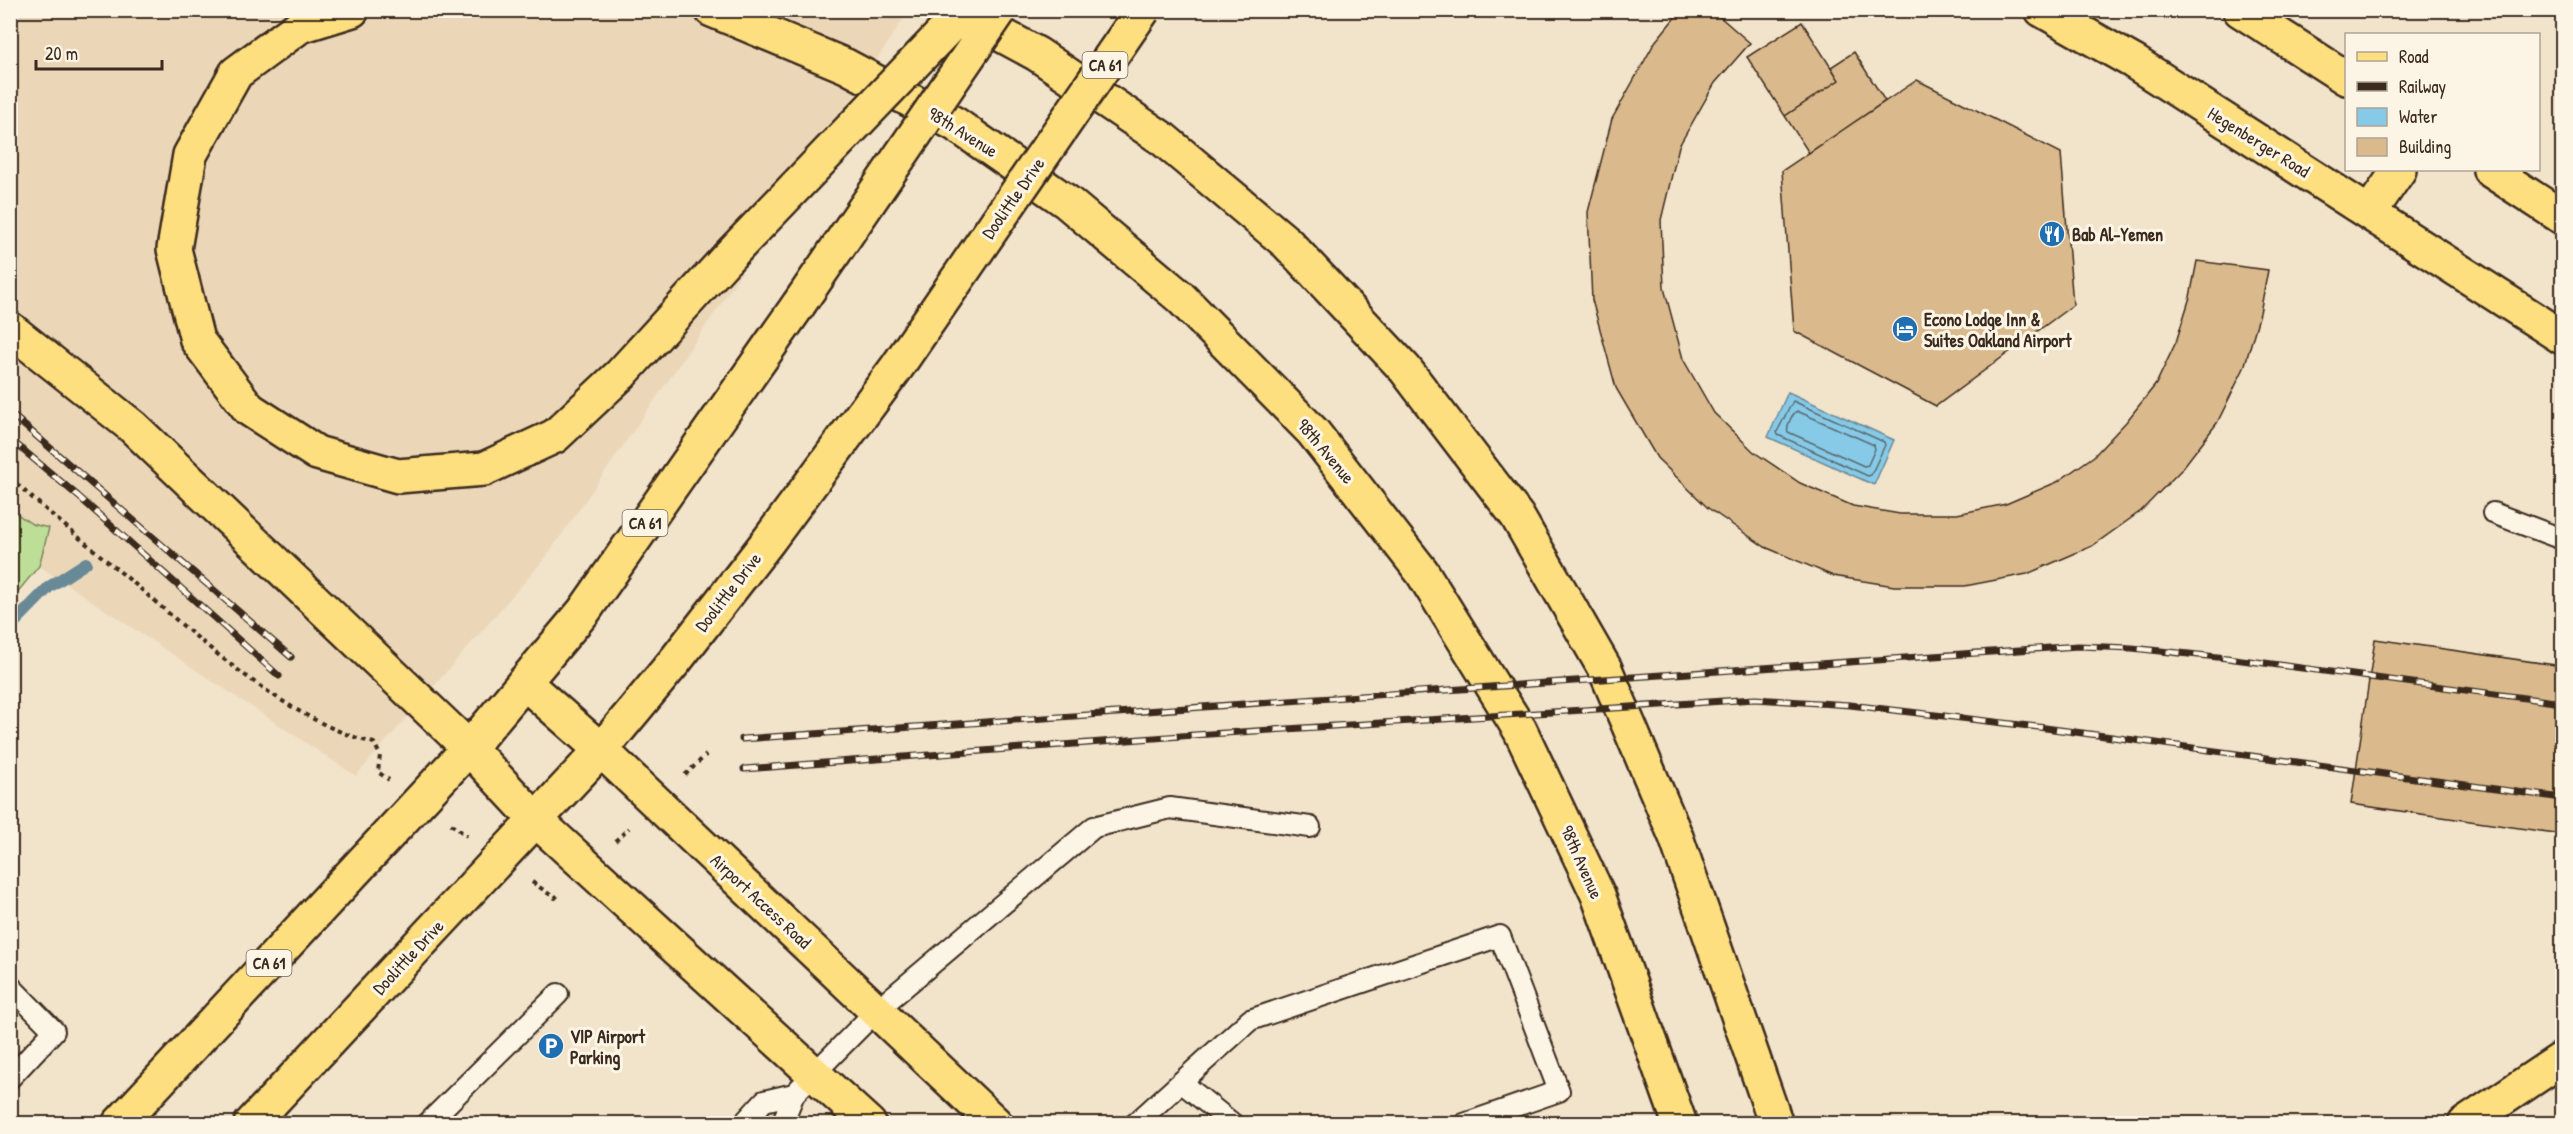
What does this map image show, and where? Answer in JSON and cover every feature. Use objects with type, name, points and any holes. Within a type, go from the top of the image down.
[{"type":"main road","points":[[352,10],[300,26],[236,73],[190,155],[174,249],[197,340],[249,409],[317,453],[398,476],[484,469],[555,436],[621,374],[727,258],[965,10]]},
{"type":"main road","name":"98th Avenue","points":[[684,10],[715,11],[846,66],[955,124],[1067,202],[1180,297],[1313,432],[1422,572],[1520,730],[1598,896],[1680,1124]]},
{"type":"main road","points":[[956,10],[1037,54],[1163,139],[1287,243],[1405,369],[1517,516],[1605,669],[1676,837],[1776,1124]]},
{"type":"main road","name":"CA 61","points":[[119,1124],[469,748],[584,610],[799,304],[1000,10]]},
{"type":"main road","name":"Doolittle Drive","points":[[251,1124],[537,821],[601,750],[675,661],[897,367],[1143,10]]},
{"type":"main road","name":"Hegenberger Road","points":[[2042,10],[2134,62],[2562,337]]},
{"type":"main road","points":[[2240,10],[2345,77]]},
{"type":"main road","points":[[2370,212],[2398,171]]},
{"type":"main road","points":[[2492,171],[2562,217]]},
{"type":"main road","points":[[10,329],[133,427],[469,748],[537,821],[804,1084],[870,1124]]},
{"type":"main road","name":"Airport Access Road","points":[[524,682],[601,750],[996,1124]]},
{"type":"main road","points":[[2465,1124],[2562,1059]]},
{"type":"lane","points":[[2493,513],[2562,539]]},
{"type":"lane","points":[[779,1124],[804,1084],[877,1010],[1094,827],[1170,808],[1310,827]]},
{"type":"lane","points":[[1135,1124],[1251,1020],[1500,936],[1559,1091],[1464,1124]]},
{"type":"lane","points":[[10,986],[54,1031],[10,1078]]},
{"type":"lane","points":[[427,1124],[558,994]]},
{"type":"lane","points":[[1181,1082],[1233,1124]]},
{"type":"lane","points":[[743,1124],[764,1101],[804,1084]]},
{"type":"path","points":[[10,478],[201,641],[270,691],[322,723],[351,737],[374,743],[380,755],[378,772]]},
{"type":"path","points":[[419,802],[500,860]]},
{"type":"shaded area","points":[[11,11],[908,11],[723,301],[547,556],[356,776],[39,566],[11,537]]},
{"type":"green space","points":[[11,510],[32,524],[49,528],[39,566],[11,600]]},
{"type":"water","points":[[1788,392],[1894,440],[1874,485],[1768,437]]},
{"type":"building","points":[[1681,10],[1712,10],[1750,43],[1715,83],[1679,146],[1661,220],[1664,288],[1683,359],[1714,413],[1754,452],[1800,483],[1853,506],[1900,514],[1957,514],[2006,504],[2057,482],[2094,456],[2126,422],[2156,384],[2176,342],[2190,297],[2197,261],[2268,270],[2260,313],[2244,368],[2217,423],[2181,470],[2141,511],[2092,546],[2027,574],[1965,586],[1894,586],[1833,576],[1765,547],[1708,508],[1657,458],[1616,388],[1592,300],[1588,212],[1612,119],[1655,42]]},
{"type":"building","points":[[1802,22],[1839,80],[1785,116],[1747,57]]},
{"type":"building","points":[[1854,52],[1885,101],[1809,153],[1785,116],[1839,80],[1831,67]]},
{"type":"building","points":[[1917,80],[2061,153],[2073,305],[1936,406],[1794,331],[1782,171]]},
{"type":"building","points":[[2375,639],[2562,666],[2562,834],[2351,804]]},
{"type":"waterway","points":[[10,627],[49,587],[86,563]]},
{"type":"railway","points":[[10,413],[291,657]]},
{"type":"railway","points":[[10,439],[78,496],[279,676]]},
{"type":"railway","points":[[742,739],[2078,646],[2132,648],[2227,658],[2562,703]]},
{"type":"railway","points":[[744,769],[1194,735],[1755,699],[1850,705],[2038,727],[2562,798]]},
{"type":"place","name":"Bab Al-Yemen","points":[[2052,234]]},
{"type":"place","name":"Econo Lodge Inn & Suites Oakland Airport","points":[[1905,329]]},
{"type":"place","name":"VIP Airport Parking","points":[[551,1046]]}]
